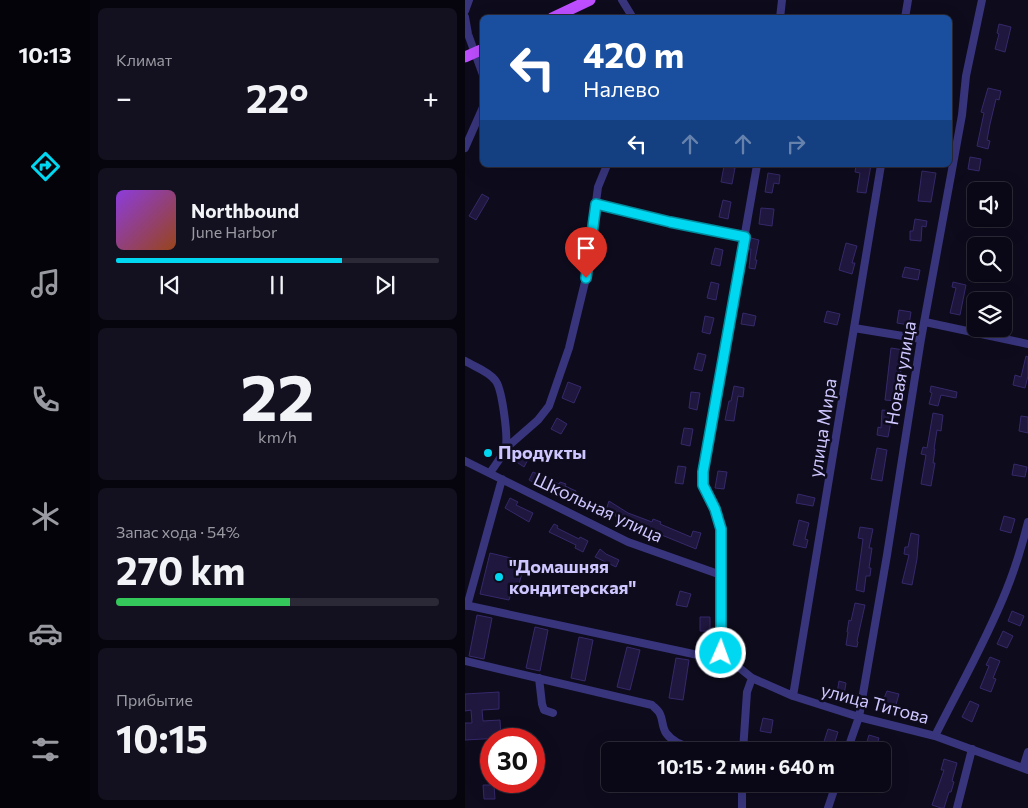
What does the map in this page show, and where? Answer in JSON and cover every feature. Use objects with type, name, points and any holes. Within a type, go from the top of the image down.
[{"type":"main road","points":[[558,15],[590,0]]},
{"type":"street","points":[[465,11],[469,0]]},
{"type":"street","points":[[622,0],[631,15]]},
{"type":"street","points":[[780,15],[782,0]]},
{"type":"street","points":[[906,15],[908,0]]},
{"type":"street","name":"Новая улица","points":[[850,742],[859,717],[921,339],[962,115],[966,76],[983,0]]},
{"type":"street","points":[[465,18],[467,34],[480,68]]},
{"type":"street","points":[[465,148],[480,114]]},
{"type":"street","points":[[490,473],[506,448],[538,420],[549,406],[569,348],[586,278],[598,187],[606,167]]},
{"type":"street","points":[[502,479],[466,606],[698,655],[721,653],[721,529],[715,509],[703,485],[703,472],[757,167]]},
{"type":"street","name":"улица Мира","points":[[793,696],[828,494],[881,167]]},
{"type":"street","points":[[596,204],[670,222],[745,237]]},
{"type":"street","points":[[925,322],[1028,344]]},
{"type":"street","points":[[854,328],[921,339]]},
{"type":"street","points":[[465,361],[488,373],[496,380],[501,390],[506,448]]},
{"type":"street","name":"Школьная улица","points":[[465,461],[628,542],[721,575]]},
{"type":"street","points":[[935,736],[1007,591],[1028,522]]},
{"type":"street","name":"улица Титова","points":[[721,653],[752,678],[793,696],[859,717],[935,736],[1026,769]]},
{"type":"street","points":[[465,661],[653,705],[660,714],[664,731],[676,742]]},
{"type":"street","points":[[539,678],[541,704],[544,710],[553,713]]},
{"type":"street","points":[[743,742],[747,692],[752,678]]},
{"type":"street","points":[[957,808],[973,749]]},
{"type":"street","points":[[1026,769],[1028,752]]},
{"type":"street","points":[[742,792],[742,808]]},
{"type":"street","points":[[828,808],[833,792]]},
{"type":"building","points":[[999,24],[1011,27],[1005,52],[995,49],[999,34],[997,33]]},
{"type":"building","points":[[988,88],[1001,91],[999,100],[996,99],[990,124],[987,140],[990,141],[988,149],[977,146],[984,113],[981,112]]},
{"type":"building","points":[[970,157],[981,159],[979,171],[968,169]]},
{"type":"building","points":[[724,167],[735,168],[732,184],[721,182]]},
{"type":"building","points":[[856,167],[871,167],[866,193],[857,192],[860,173],[855,172]]},
{"type":"building","points":[[922,171],[936,173],[931,202],[918,201]]},
{"type":"building","points":[[768,173],[780,175],[779,184],[774,183],[772,193],[765,192]]},
{"type":"building","points":[[482,194],[489,198],[476,220],[469,216]]},
{"type":"building","points":[[723,200],[731,202],[728,219],[719,217]]},
{"type":"building","points":[[761,208],[774,209],[772,226],[759,224]]},
{"type":"building","points":[[915,219],[927,221],[926,227],[922,226],[921,241],[910,240],[910,231],[913,231]]},
{"type":"building","points":[[751,238],[759,240],[755,269],[749,268],[751,249],[748,249]]},
{"type":"building","points":[[846,243],[857,246],[852,263],[855,263],[852,274],[839,270]]},
{"type":"building","points":[[715,248],[723,250],[720,266],[711,264]]},
{"type":"building","points":[[905,267],[920,270],[918,280],[902,277]]},
{"type":"building","points":[[711,282],[719,284],[716,300],[707,298]]},
{"type":"building","points":[[953,282],[966,285],[960,315],[950,313],[956,288],[952,287]]},
{"type":"building","points":[[899,310],[911,312],[909,325],[897,323]]},
{"type":"building","points":[[827,311],[840,314],[837,325],[824,322]]},
{"type":"building","points":[[743,313],[756,316],[754,326],[741,324]]},
{"type":"building","points":[[705,316],[714,318],[710,334],[702,332]]},
{"type":"building","points":[[891,348],[904,350],[896,401],[885,400]]},
{"type":"building","points":[[698,353],[706,355],[702,371],[694,369]]},
{"type":"building","points":[[1026,356],[1028,357],[1028,376],[1025,388],[1013,385],[1015,375],[1021,377]]},
{"type":"building","points":[[568,382],[581,387],[574,403],[562,398]]},
{"type":"building","points":[[734,386],[744,388],[743,397],[738,396],[734,421],[725,420],[729,401],[731,401]]},
{"type":"building","points":[[931,386],[957,392],[956,398],[941,395],[938,406],[929,404],[932,393],[930,392]]},
{"type":"building","points":[[691,392],[700,393],[697,410],[689,408]]},
{"type":"building","points":[[882,410],[893,411],[888,437],[877,435],[878,427],[881,428]]},
{"type":"building","points":[[933,413],[943,415],[941,431],[937,430],[933,463],[935,463],[931,486],[921,484],[926,455],[921,454],[923,447],[927,448]]},
{"type":"building","points":[[1021,416],[1028,417],[1028,433],[1019,431]]},
{"type":"building","points":[[557,418],[567,424],[561,434],[551,429]]},
{"type":"building","points":[[684,428],[693,429],[690,446],[681,444]]},
{"type":"building","points":[[877,448],[887,450],[882,481],[871,479]]},
{"type":"building","points":[[521,451],[530,456],[524,467],[515,461]]},
{"type":"building","points":[[1014,464],[1027,467],[1025,477],[1012,475]]},
{"type":"building","points":[[678,466],[686,467],[683,484],[675,483]]},
{"type":"building","points":[[718,471],[727,472],[724,489],[715,488]]},
{"type":"building","points":[[533,472],[559,484],[560,482],[566,484],[565,486],[576,491],[572,500],[529,480]]},
{"type":"building","points":[[798,494],[815,498],[813,506],[796,503]]},
{"type":"building","points":[[510,498],[518,502],[516,505],[533,513],[529,522],[505,508]]},
{"type":"building","points":[[609,501],[628,513],[652,522],[653,519],[661,522],[660,524],[691,537],[693,531],[701,533],[696,549],[615,516],[616,514],[606,510]]},
{"type":"building","points":[[1004,516],[1015,519],[1011,533],[1000,530]]},
{"type":"building","points":[[799,520],[809,523],[805,539],[808,540],[806,548],[793,545]]},
{"type":"building","points":[[554,524],[558,526],[557,528],[579,539],[580,537],[588,541],[583,552],[575,548],[576,545],[549,532]]},
{"type":"building","points":[[860,527],[873,529],[869,548],[872,548],[869,568],[871,568],[870,576],[866,576],[864,592],[856,590],[863,539],[858,538]]},
{"type":"building","points":[[911,533],[919,535],[912,585],[902,583],[909,555],[904,554],[905,547],[908,547]]},
{"type":"building","points":[[600,549],[619,560],[616,567],[595,557]]},
{"type":"building","name":"\"Домашняя кондитерская\"","points":[[490,553],[519,560],[517,567],[523,569],[518,588],[513,586],[509,600],[480,594]]},
{"type":"building","points":[[680,591],[691,594],[687,607],[676,605]]},
{"type":"building","points":[[855,603],[865,605],[857,647],[846,645],[849,620],[851,621]]},
{"type":"building","points":[[1012,611],[1024,616],[1020,626],[1008,621]]},
{"type":"building","points":[[477,615],[492,618],[484,659],[469,656]]},
{"type":"building","points":[[700,617],[710,617],[710,631],[700,631]]},
{"type":"building","points":[[535,627],[548,630],[540,671],[526,668]]},
{"type":"building","points":[[1003,631],[1013,636],[1007,648],[997,644]]},
{"type":"building","points":[[579,637],[593,640],[585,681],[571,678]]},
{"type":"building","points":[[627,647],[640,650],[630,690],[617,687]]},
{"type":"building","points":[[990,657],[1000,661],[993,678],[996,679],[991,692],[980,688],[989,666],[986,665]]},
{"type":"building","points":[[676,658],[689,660],[683,700],[669,698]]},
{"type":"building","points":[[839,681],[846,683],[844,695],[848,697],[847,701],[828,696],[830,691],[837,693]]},
{"type":"building","points":[[887,691],[899,694],[895,708],[898,709],[897,714],[879,708]]},
{"type":"building","points":[[499,692],[499,709],[482,710],[483,721],[500,720],[500,728],[480,728],[480,739],[465,740],[465,723],[472,723],[471,710],[465,711],[465,694]]},
{"type":"building","points":[[970,701],[979,705],[972,722],[962,717]]},
{"type":"building","points":[[763,718],[773,720],[771,733],[760,731]]},
{"type":"building","points":[[828,729],[838,732],[835,742],[824,742]]},
{"type":"building","points":[[869,735],[879,738],[878,742],[867,742]]},
{"type":"building","points":[[944,759],[957,763],[951,792],[949,792],[944,808],[941,808],[932,805],[944,770],[941,770]]},
{"type":"building","points":[[484,793],[495,793],[495,799],[484,799]]},
{"type":"place","name":"Продукты","points":[[488,453]]},
{"type":"place","name":"\"Домашняя кондитерская\"","points":[[499,577]]},
{"type":"route","points":[[586,278],[596,204],[670,222],[745,237],[703,472],[703,485],[715,509],[722,539],[721,653]]}]
